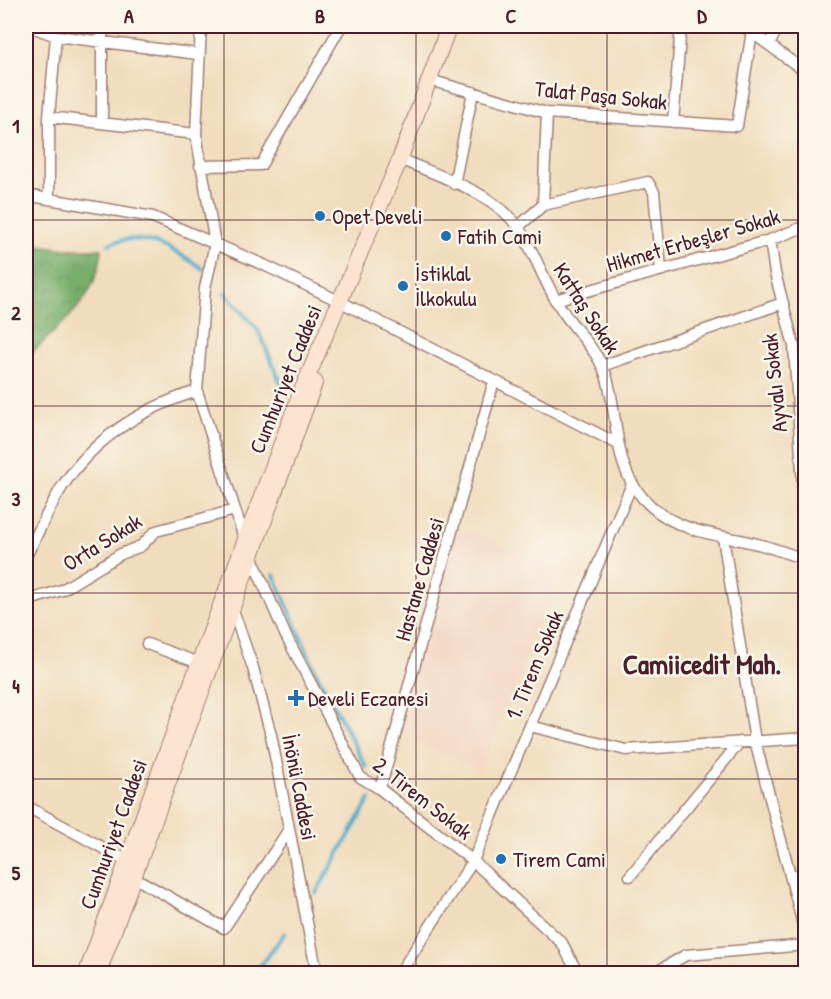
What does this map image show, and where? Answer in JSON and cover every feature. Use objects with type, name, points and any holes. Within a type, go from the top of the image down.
[{"type":"main road","points":[[341,302],[400,159],[449,26]]},
{"type":"main road","name":"Cumhuriyet Caddesi","points":[[86,974],[244,541],[299,398],[341,302]]},
{"type":"main road","name":"Cumhuriyet Caddesi","points":[[99,974],[309,401],[341,302]]},
{"type":"street","points":[[29,26],[56,36],[198,54]]},
{"type":"street","points":[[102,26],[102,122]]},
{"type":"street","points":[[201,26],[196,134],[215,244],[205,288],[197,391],[244,541]]},
{"type":"street","points":[[200,166],[261,165],[341,26]]},
{"type":"street","points":[[672,122],[681,26]]},
{"type":"street","points":[[770,43],[778,26]]},
{"type":"street","points":[[747,28],[806,72]]},
{"type":"street","name":"Talat Paşa Sokak","points":[[429,80],[547,113],[737,126],[747,28]]},
{"type":"street","points":[[49,199],[49,117],[56,36]]},
{"type":"street","points":[[454,184],[473,92]]},
{"type":"street","points":[[543,205],[547,113]]},
{"type":"street","points":[[49,117],[196,134]]},
{"type":"street","name":"Kattaş Sokak","points":[[400,159],[494,203],[518,227],[555,300],[602,366],[610,394],[616,443],[632,484],[651,506],[674,522],[698,532],[805,559]]},
{"type":"street","points":[[518,227],[543,205],[648,182],[654,192],[661,270]]},
{"type":"street","points":[[26,195],[153,217],[341,302],[616,443]]},
{"type":"street","name":"Hikmet Erbeşler Sokak","points":[[555,300],[770,240],[806,226]]},
{"type":"street","name":"Ayvalı Sokak","points":[[770,240],[775,273],[794,346],[802,435],[805,559]]},
{"type":"street","points":[[602,366],[783,303]]},
{"type":"street","points":[[794,346],[806,346]]},
{"type":"street","name":"Hastane Caddesi","points":[[380,789],[494,381]]},
{"type":"street","points":[[26,556],[61,489],[95,448],[138,416],[197,391]]},
{"type":"street","name":"1. Tirem Sokak","points":[[399,974],[473,861],[632,484]]},
{"type":"street","name":"Orta Sokak","points":[[26,601],[62,590],[121,554],[141,546],[156,531],[235,510]]},
{"type":"street","points":[[723,537],[755,741],[806,936]]},
{"type":"street","name":"2. Tirem Sokak","points":[[252,558],[285,634],[360,777],[380,789],[473,861],[562,943],[578,974]]},
{"type":"street","name":"İnönü Caddesi","points":[[233,610],[262,698],[317,974]]},
{"type":"street","points":[[147,644],[199,663]]},
{"type":"street","points":[[530,726],[626,750],[806,738]]},
{"type":"street","points":[[630,876],[740,742]]},
{"type":"street","points":[[26,806],[127,861]]},
{"type":"street","points":[[135,878],[224,928],[288,831]]},
{"type":"street","points":[[790,876],[806,874]]},
{"type":"street","points":[[653,974],[686,955],[806,945]]},
{"type":"shaded area","points":[[448,523],[562,570],[480,772],[388,726]]},
{"type":"green space","points":[[26,243],[65,249],[102,249],[99,267],[86,296],[66,320],[30,355],[26,351]]},
{"type":"waterway","points":[[109,244],[134,239],[158,244],[182,255],[203,269]]},
{"type":"waterway","points":[[225,293],[258,330],[283,388]]},
{"type":"waterway","points":[[274,575],[315,670],[366,767]]},
{"type":"waterway","points":[[316,893],[370,799]]},
{"type":"waterway","points":[[254,974],[285,933]]},
{"type":"place","name":"Opet Develi","points":[[320,216]]},
{"type":"place","name":"Fatih Cami","points":[[446,236]]},
{"type":"place","name":"İstiklal İlkokulu","points":[[403,286]]},
{"type":"place","name":"Develi Eczanesi","points":[[296,698]]},
{"type":"place","name":"Tirem Cami","points":[[501,859]]},
{"type":"district","name":"Camiicedit Mah.","points":[[702,664]]}]
